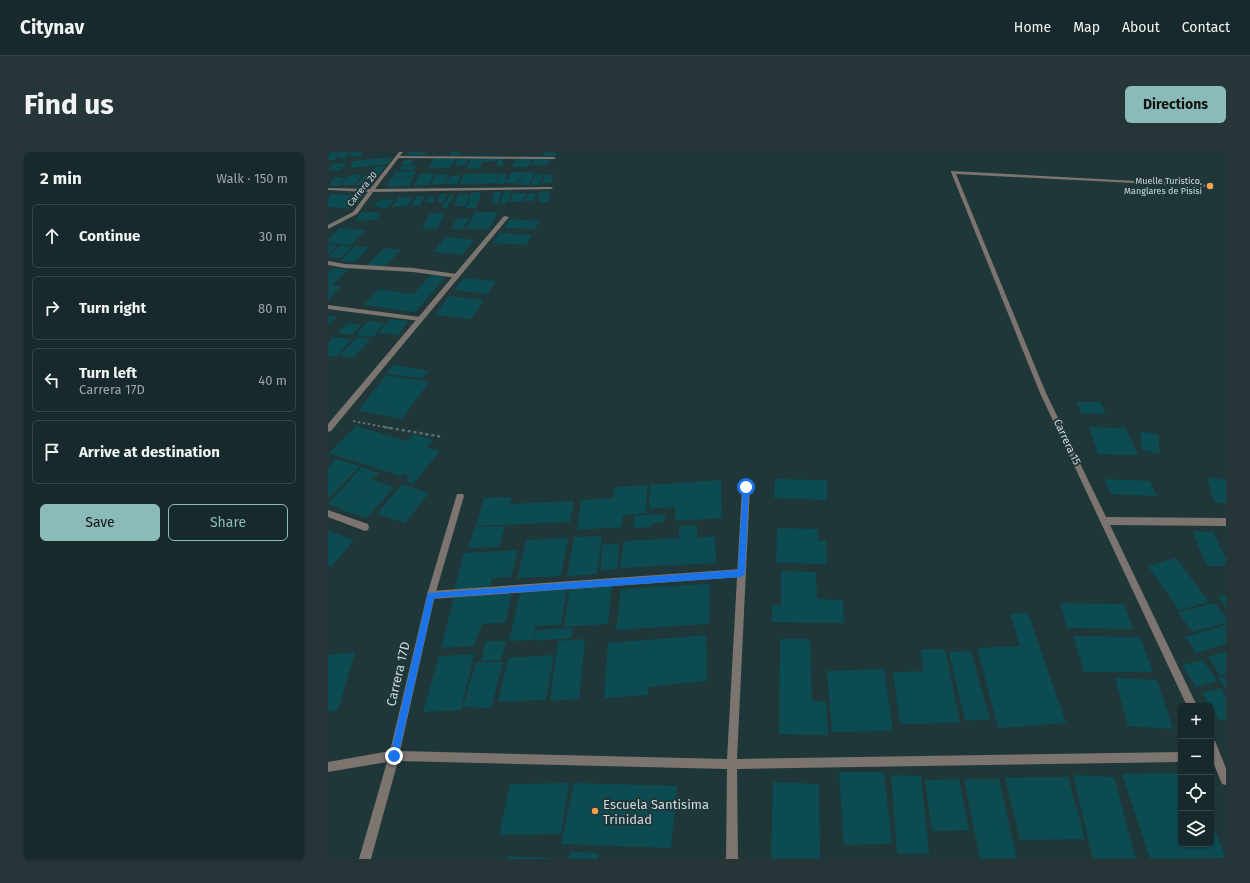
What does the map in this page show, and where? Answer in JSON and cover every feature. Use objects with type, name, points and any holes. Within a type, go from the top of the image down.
[{"type":"street","name":"Carrera 20","points":[[328,227],[355,213],[402,152]]},
{"type":"street","points":[[398,157],[554,158]]},
{"type":"street","name":"Carrera 15","points":[[1191,703],[1043,393],[953,172],[1210,186]]},
{"type":"street","points":[[328,189],[372,191],[551,188]]},
{"type":"street","points":[[328,429],[506,217]]},
{"type":"street","points":[[328,263],[345,266],[413,270],[457,276]]},
{"type":"street","points":[[328,307],[420,320]]},
{"type":"street","points":[[732,859],[732,764],[746,487]]},
{"type":"street","name":"Carrera 17D","points":[[366,859],[394,756],[431,595],[460,496]]},
{"type":"street","points":[[328,513],[365,527]]},
{"type":"street","points":[[1104,521],[1226,522]]},
{"type":"street","points":[[431,595],[742,573]]},
{"type":"street","points":[[328,767],[394,756],[732,764],[1178,757]]},
{"type":"street","points":[[1218,757],[1226,780]]},
{"type":"path","points":[[338,418],[443,437]]},
{"type":"building","points":[[328,152],[339,152],[335,160],[328,160]]},
{"type":"building","points":[[340,152],[350,152],[346,158],[337,158]]},
{"type":"building","points":[[351,152],[362,152],[361,156],[349,157]]},
{"type":"building","points":[[408,152],[426,152],[425,155],[406,155]]},
{"type":"building","points":[[451,152],[461,152],[459,155],[449,156]]},
{"type":"building","points":[[544,152],[557,152],[556,156],[542,156]]},
{"type":"building","points":[[391,157],[389,164],[350,168],[353,161]]},
{"type":"building","points":[[435,158],[456,159],[449,168],[428,168]]},
{"type":"building","points":[[469,158],[466,165],[455,166],[458,159]]},
{"type":"building","points":[[484,158],[480,168],[467,169],[471,159]]},
{"type":"building","points":[[496,158],[496,161],[483,162],[484,159]]},
{"type":"building","points":[[504,158],[502,166],[496,166],[498,159]]},
{"type":"building","points":[[414,159],[411,165],[402,165],[405,160]]},
{"type":"building","points":[[516,159],[532,159],[528,167],[512,167]]},
{"type":"building","points":[[534,159],[550,159],[548,165],[531,165]]},
{"type":"building","points":[[346,163],[341,170],[328,170],[333,164]]},
{"type":"building","points":[[416,165],[413,170],[400,170],[402,166]]},
{"type":"building","points":[[385,166],[380,174],[368,174],[374,167]]},
{"type":"building","points":[[416,171],[413,176],[392,177],[395,172]]},
{"type":"building","points":[[512,172],[524,172],[517,183],[505,183]]},
{"type":"building","points":[[524,172],[534,172],[529,185],[518,185]]},
{"type":"building","points":[[435,173],[429,185],[413,186],[420,174]]},
{"type":"building","points":[[499,173],[496,183],[459,185],[464,174]]},
{"type":"building","points":[[362,174],[355,185],[342,185],[350,175]]},
{"type":"building","points":[[449,174],[444,184],[431,185],[436,175]]},
{"type":"building","points":[[500,174],[507,174],[504,184],[496,184]]},
{"type":"building","points":[[535,174],[543,174],[539,185],[530,185]]},
{"type":"building","points":[[554,174],[551,183],[541,183],[545,175]]},
{"type":"building","points":[[365,175],[379,175],[370,185],[356,185]]},
{"type":"building","points":[[461,175],[457,184],[446,184],[450,176]]},
{"type":"building","points":[[414,176],[409,186],[386,187],[391,178]]},
{"type":"building","points":[[335,177],[347,178],[339,186],[328,186]]},
{"type":"building","points":[[505,191],[512,191],[507,203],[500,204]]},
{"type":"building","points":[[550,191],[548,202],[538,202],[540,192]]},
{"type":"building","points":[[481,192],[479,201],[468,202],[471,193]]},
{"type":"building","points":[[494,192],[501,192],[499,203],[491,203]]},
{"type":"building","points":[[514,193],[527,193],[522,202],[509,202]]},
{"type":"building","points":[[529,193],[537,193],[533,201],[525,201]]},
{"type":"building","points":[[331,194],[362,196],[350,208],[328,207],[328,198]]},
{"type":"building","points":[[440,194],[447,194],[443,202],[437,202]]},
{"type":"building","points":[[469,194],[466,206],[454,206],[458,195]]},
{"type":"building","points":[[450,195],[454,195],[447,208],[442,207]]},
{"type":"building","points":[[417,196],[425,197],[419,206],[411,205]]},
{"type":"building","points":[[399,197],[413,197],[407,206],[392,207]]},
{"type":"building","points":[[428,197],[436,197],[433,202],[425,203]]},
{"type":"building","points":[[381,199],[394,200],[387,208],[373,206]]},
{"type":"building","points":[[470,202],[479,202],[475,208],[465,208]]},
{"type":"building","points":[[361,212],[381,212],[376,220],[355,221]]},
{"type":"building","points":[[475,212],[498,212],[489,229],[466,229]]},
{"type":"building","points":[[430,213],[445,213],[438,228],[422,229]]},
{"type":"building","points":[[457,218],[469,218],[463,229],[451,229]]},
{"type":"building","points":[[510,219],[540,221],[535,229],[504,228]]},
{"type":"building","points":[[340,228],[366,230],[351,245],[328,242],[328,239]]},
{"type":"building","points":[[499,233],[532,235],[526,245],[493,243]]},
{"type":"building","points":[[446,237],[474,240],[462,255],[433,252]]},
{"type":"building","points":[[328,244],[337,246],[328,254]]},
{"type":"building","points":[[340,245],[352,247],[340,258],[328,257]]},
{"type":"building","points":[[355,246],[369,247],[355,262],[341,261]]},
{"type":"building","points":[[384,248],[401,250],[384,267],[367,265]]},
{"type":"building","points":[[333,268],[348,270],[332,285],[328,284],[328,273]]},
{"type":"building","points":[[431,275],[446,277],[415,312],[364,305],[379,289],[413,294]]},
{"type":"building","points":[[464,278],[496,281],[487,294],[454,290]]},
{"type":"building","points":[[328,285],[341,286],[328,301]]},
{"type":"building","points":[[449,296],[484,300],[471,319],[435,315]]},
{"type":"building","points":[[328,317],[337,317],[328,325]]},
{"type":"building","points":[[390,319],[409,321],[398,335],[378,333]]},
{"type":"building","points":[[368,321],[384,323],[373,337],[356,335]]},
{"type":"building","points":[[347,323],[361,324],[353,335],[338,333]]},
{"type":"building","points":[[333,337],[351,339],[337,357],[328,356],[328,343]]},
{"type":"building","points":[[357,337],[371,339],[353,358],[340,355]]},
{"type":"building","points":[[393,365],[429,371],[422,379],[386,373]]},
{"type":"building","points":[[386,375],[429,382],[402,419],[358,411]]},
{"type":"building","points":[[1076,402],[1100,402],[1106,413],[1082,414]]},
{"type":"building","points":[[356,426],[407,441],[413,434],[433,440],[426,447],[440,451],[413,484],[406,481],[410,476],[403,474],[401,476],[329,453]]},
{"type":"building","points":[[1089,427],[1126,428],[1138,455],[1098,454]]},
{"type":"building","points":[[1140,431],[1158,435],[1160,454],[1142,450]]},
{"type":"building","points":[[336,459],[360,466],[330,498],[328,497],[328,468]]},
{"type":"building","points":[[362,467],[379,473],[372,480],[394,487],[367,518],[344,511],[367,485],[344,510],[328,504]]},
{"type":"building","points":[[1207,477],[1226,480],[1226,504],[1214,502]]},
{"type":"building","points":[[775,479],[827,480],[827,500],[774,498]]},
{"type":"building","points":[[1105,479],[1150,481],[1157,496],[1110,494]]},
{"type":"building","points":[[721,480],[722,518],[675,521],[675,507],[649,509],[650,485]]},
{"type":"building","points":[[402,484],[429,493],[405,523],[377,514]]},
{"type":"building","points":[[647,485],[646,513],[623,515],[622,527],[577,530],[581,500],[613,498],[615,487]]},
{"type":"building","points":[[512,497],[510,504],[574,501],[570,522],[476,526],[484,498]]},
{"type":"building","points":[[665,514],[665,522],[652,523],[652,527],[633,528],[635,515]]},
{"type":"building","points":[[697,525],[697,538],[715,536],[716,563],[620,568],[624,541],[679,538],[679,526]]},
{"type":"building","points":[[505,526],[499,547],[468,548],[475,527]]},
{"type":"building","points":[[777,528],[818,529],[818,541],[826,541],[827,564],[776,563]]},
{"type":"building","points":[[328,531],[354,540],[331,567],[328,566]]},
{"type":"building","points":[[1192,531],[1213,532],[1226,559],[1226,566],[1207,566]]},
{"type":"building","points":[[602,536],[597,574],[567,576],[574,537]]},
{"type":"building","points":[[568,538],[561,576],[517,578],[526,540]]},
{"type":"building","points":[[619,543],[618,569],[601,571],[602,545]]},
{"type":"building","points":[[518,550],[511,577],[492,578],[490,588],[454,590],[464,553]]},
{"type":"building","points":[[1176,558],[1209,602],[1179,610],[1148,566]]},
{"type":"building","points":[[781,571],[816,572],[817,599],[843,600],[844,623],[772,622],[772,605],[781,605]]},
{"type":"building","points":[[710,584],[709,624],[616,630],[621,589]]},
{"type":"building","points":[[612,585],[608,624],[564,627],[570,588]]},
{"type":"building","points":[[567,590],[561,625],[536,626],[533,640],[509,641],[520,592]]},
{"type":"building","points":[[512,594],[506,622],[482,624],[474,646],[441,648],[454,597]]},
{"type":"building","points":[[1226,595],[1226,608],[1218,597]]},
{"type":"building","points":[[1060,603],[1124,604],[1133,629],[1067,628]]},
{"type":"building","points":[[1215,603],[1226,618],[1226,623],[1192,632],[1178,612]]},
{"type":"building","points":[[1028,613],[1066,723],[998,728],[977,648],[1020,646],[1010,614]]},
{"type":"building","points":[[1226,625],[1226,644],[1196,653],[1185,637]]},
{"type":"building","points":[[573,628],[571,638],[534,641],[536,630]]},
{"type":"building","points":[[706,635],[707,681],[648,687],[648,695],[604,698],[608,643]]},
{"type":"building","points":[[1073,636],[1140,637],[1153,672],[1084,672]]},
{"type":"building","points":[[585,639],[579,699],[550,701],[558,641]]},
{"type":"building","points":[[780,639],[810,639],[812,701],[826,702],[828,735],[779,734]]},
{"type":"building","points":[[486,641],[506,641],[501,660],[481,661]]},
{"type":"building","points":[[945,649],[960,723],[900,724],[893,672],[924,671],[920,650]]},
{"type":"building","points":[[971,651],[990,719],[965,721],[949,652]]},
{"type":"building","points":[[355,652],[338,710],[328,712],[328,655]]},
{"type":"building","points":[[1226,652],[1226,673],[1220,675],[1208,657]]},
{"type":"building","points":[[474,654],[461,710],[423,712],[439,656]]},
{"type":"building","points":[[554,655],[546,700],[498,702],[508,658]]},
{"type":"building","points":[[1203,660],[1217,681],[1196,687],[1182,665]]},
{"type":"building","points":[[476,662],[503,662],[491,708],[463,707]]},
{"type":"building","points":[[884,669],[893,731],[832,732],[827,671]]},
{"type":"building","points":[[1226,675],[1226,690],[1218,678]]},
{"type":"building","points":[[1115,678],[1157,680],[1173,729],[1128,726]]},
{"type":"building","points":[[1221,688],[1226,696],[1226,720],[1220,721],[1214,712],[1214,703],[1208,703],[1202,693]]},
{"type":"building","points":[[839,772],[884,772],[892,844],[844,845]]},
{"type":"building","points":[[1178,773],[1178,847],[1214,847],[1214,828],[1226,858],[1150,859],[1122,774]]},
{"type":"building","points":[[891,775],[921,776],[929,854],[897,853]]},
{"type":"building","points":[[1073,775],[1114,777],[1136,859],[1093,859]]},
{"type":"building","points":[[1068,777],[1085,839],[1020,840],[1005,778]]},
{"type":"building","points":[[959,779],[969,830],[932,831],[925,780]]},
{"type":"building","points":[[964,779],[999,779],[1017,859],[980,859]]},
{"type":"building","points":[[773,782],[819,784],[820,859],[771,859]]},
{"type":"building","points":[[569,783],[561,834],[499,835],[510,784]]},
{"type":"building","points":[[574,783],[677,786],[671,848],[561,844]]},
{"type":"building","points":[[570,852],[599,853],[598,859],[568,859]]},
{"type":"building","points":[[506,856],[550,858],[550,859],[505,859]]},
{"type":"place","name":"Muelle Turistico, Manglares de Pisisi","points":[[1210,186]]},
{"type":"place","name":"Escuela Santisima Trinidad","points":[[595,811]]},
{"type":"route","points":[[394,756],[431,595],[742,573],[746,487]]}]
